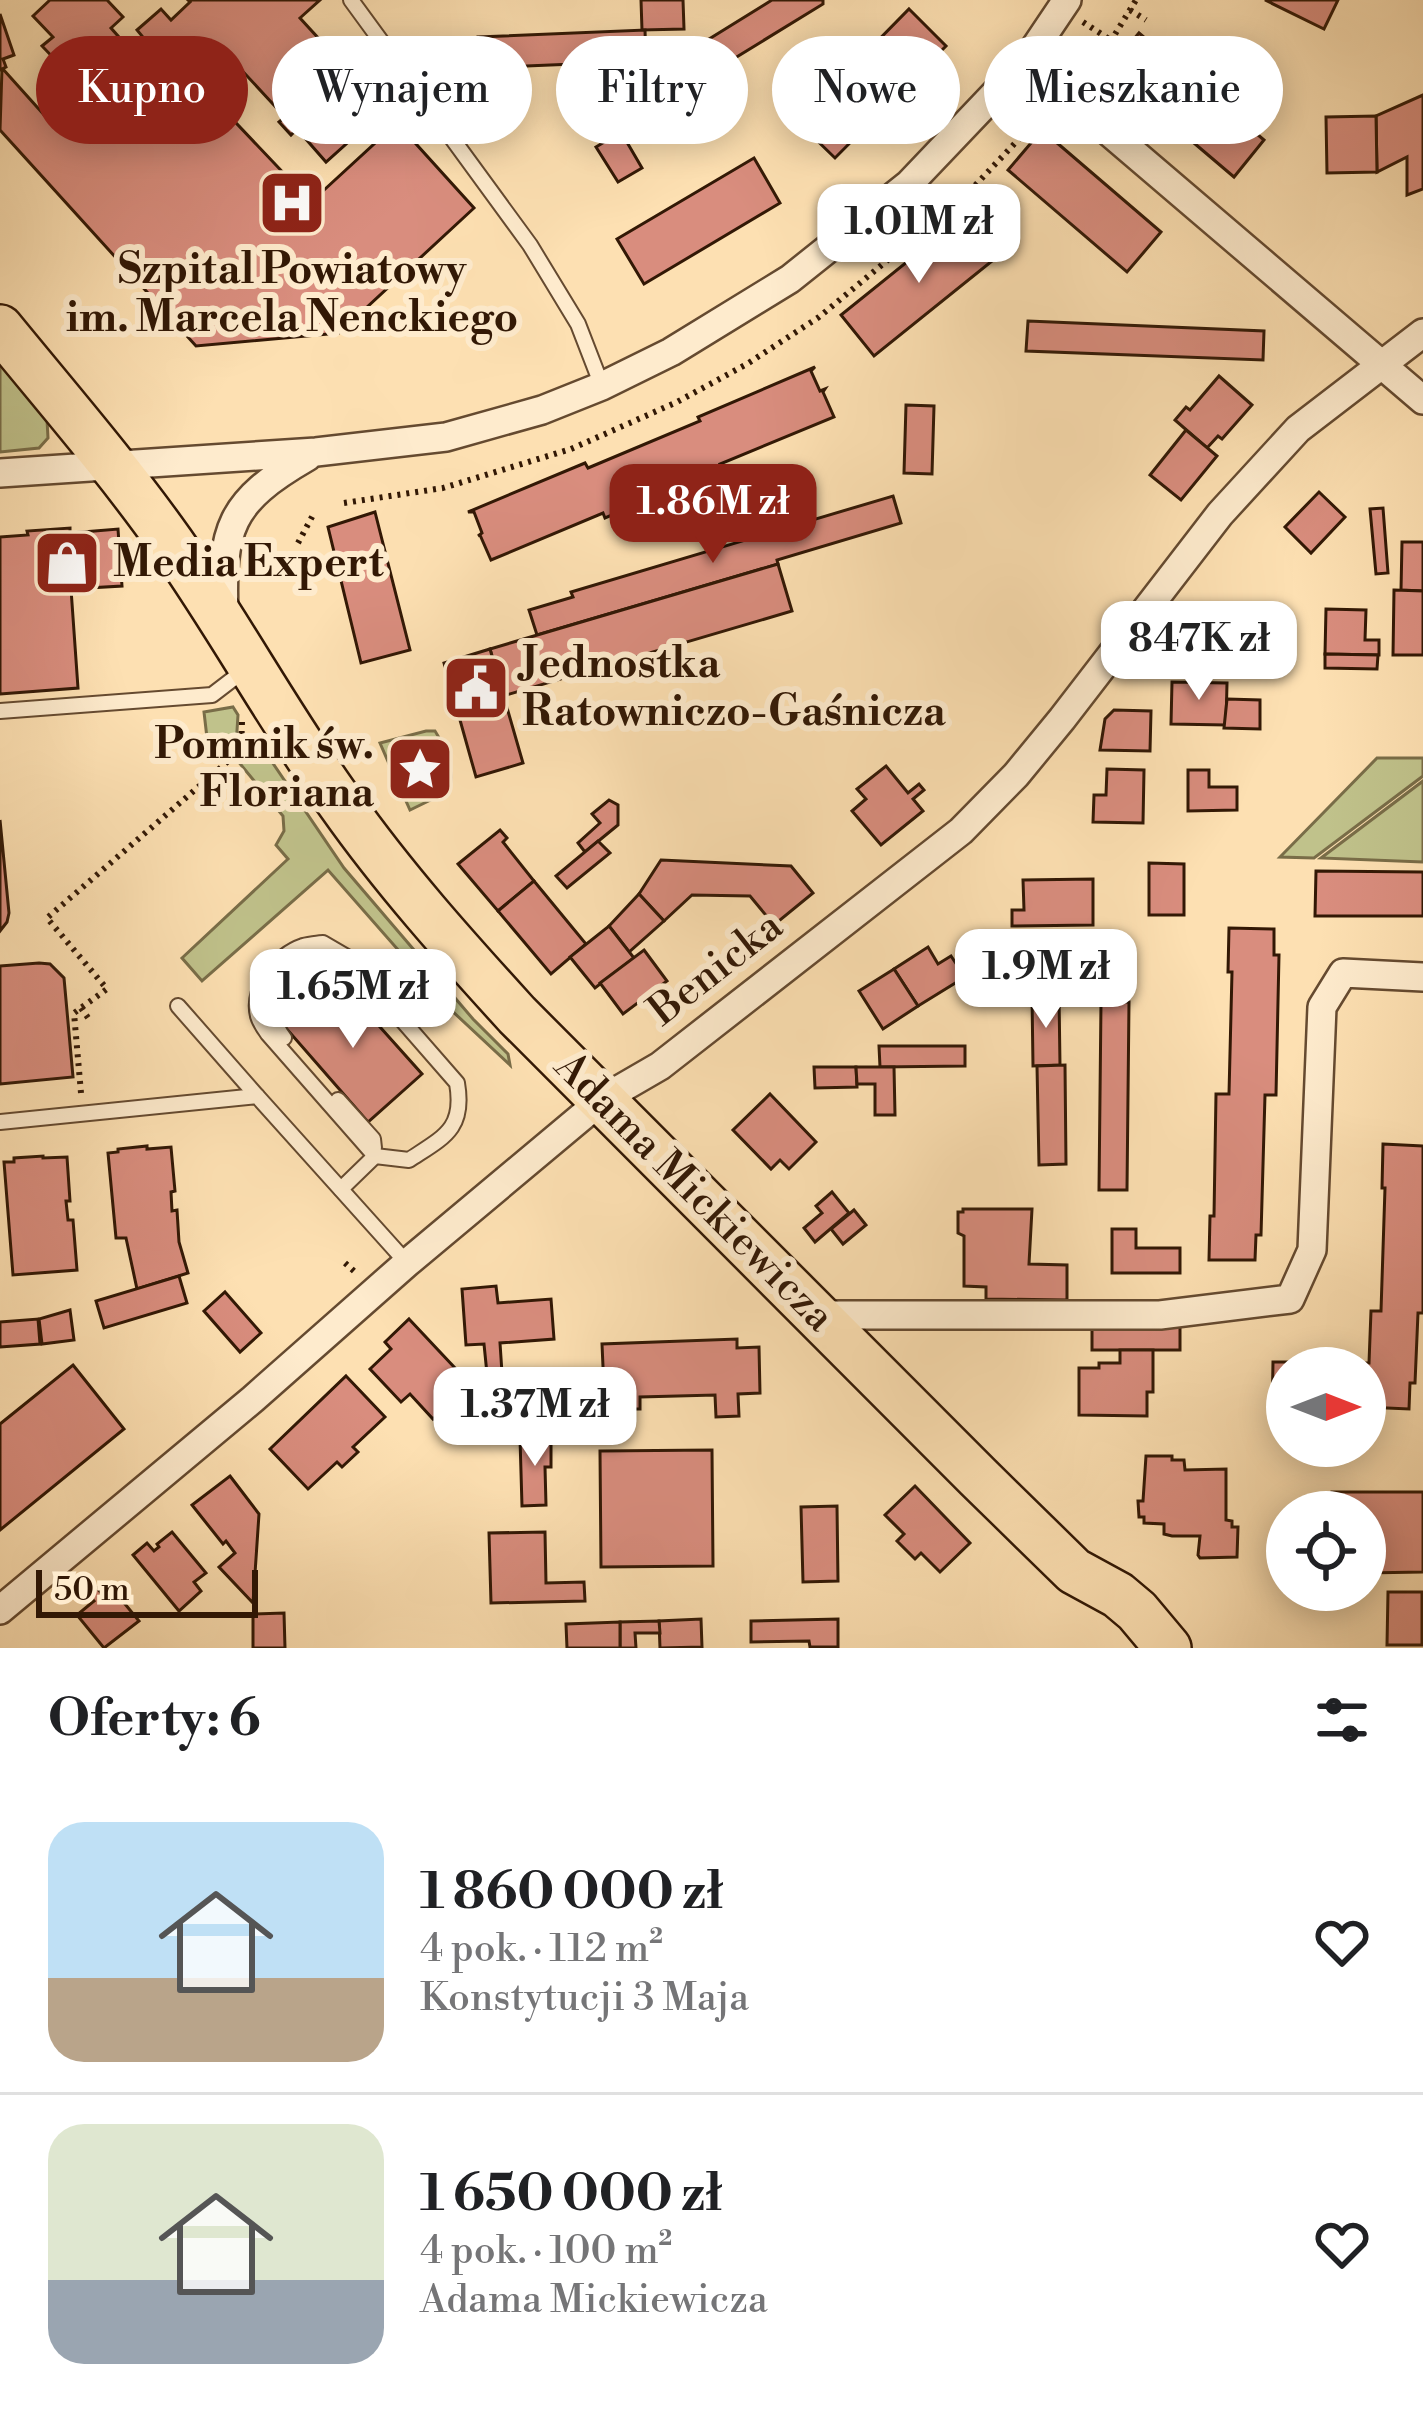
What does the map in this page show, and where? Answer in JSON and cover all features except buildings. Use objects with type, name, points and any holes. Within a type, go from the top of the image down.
[{"type":"main road","name":"Adama Mickiewicza","points":[[0,328],[113,463],[174,547],[339,803],[406,891],[517,1015],[1074,1571],[1102,1618],[1131,1648]]},
{"type":"main road","name":"Adama Mickiewicza","points":[[1074,1571],[1118,1595],[1156,1630],[1168,1648]]},
{"type":"street","points":[[1043,36],[1067,0]]},
{"type":"street","points":[[0,472],[316,452],[446,437],[542,410],[602,386],[691,340],[790,279],[909,184],[984,106]]},
{"type":"street","points":[[1122,144],[1423,400]]},
{"type":"street","name":"Benicka","points":[[0,1610],[603,1100],[660,1066],[961,831],[1016,776],[1220,514],[1298,429],[1423,333]]},
{"type":"street","points":[[225,627],[227,537],[243,504],[277,475],[316,452]]},
{"type":"street","points":[[817,1316],[1160,1315],[1290,1300],[1312,1250],[1322,1007],[1343,973],[1423,977]]},
{"type":"lane","points":[[351,0],[530,245],[578,324],[602,386]]},
{"type":"lane","points":[[0,711],[212,694],[250,665]]},
{"type":"lane","points":[[318,961],[355,965],[457,1083],[458,1118],[445,1135],[410,1160],[375,1156],[373,1139],[275,1028],[275,999],[287,979],[318,961]]},
{"type":"lane","points":[[178,1006],[407,1263]]},
{"type":"lane","points":[[0,1122],[257,1096]]},
{"type":"lane","points":[[341,1189],[375,1156]]},
{"type":"path","points":[[1130,10],[1146,20]]},
{"type":"path","points":[[298,543],[313,514]]},
{"type":"path","points":[[83,1115],[74,1013],[107,988],[47,918],[241,750]]},
{"type":"path","points":[[81,1008],[91,1022]]},
{"type":"path","points":[[345,1263],[356,1274]]},
{"type":"green space","points":[[0,363],[47,420],[48,438],[39,448],[0,452]]},
{"type":"green space","points":[[233,707],[238,715],[236,746],[230,752],[216,737],[207,738],[204,712]]},
{"type":"green space","points":[[435,731],[443,745],[451,783],[449,791],[410,810],[398,783],[411,774],[422,775],[426,766],[419,763],[393,773],[380,743]]},
{"type":"green space","points":[[243,754],[272,762],[344,868],[508,1054],[510,1065],[450,1009],[328,870],[202,981],[182,958],[288,859],[276,845],[284,831],[283,816],[237,760]]},
{"type":"green space","points":[[1377,758],[1423,758],[1423,776],[1314,858],[1280,857]]},
{"type":"green space","points":[[1423,781],[1423,862],[1321,858]]},
{"type":"place","name":"Szpital Powiatowy im. Marcela Nenckiego","points":[[292,203]]},
{"type":"place","name":"Media Expert","points":[[67,563]]},
{"type":"place","name":"Jednostka Ratowniczo-Gaśnicza","points":[[476,688]]},
{"type":"place","name":"Pomnik św. Floriana","points":[[420,769]]}]
